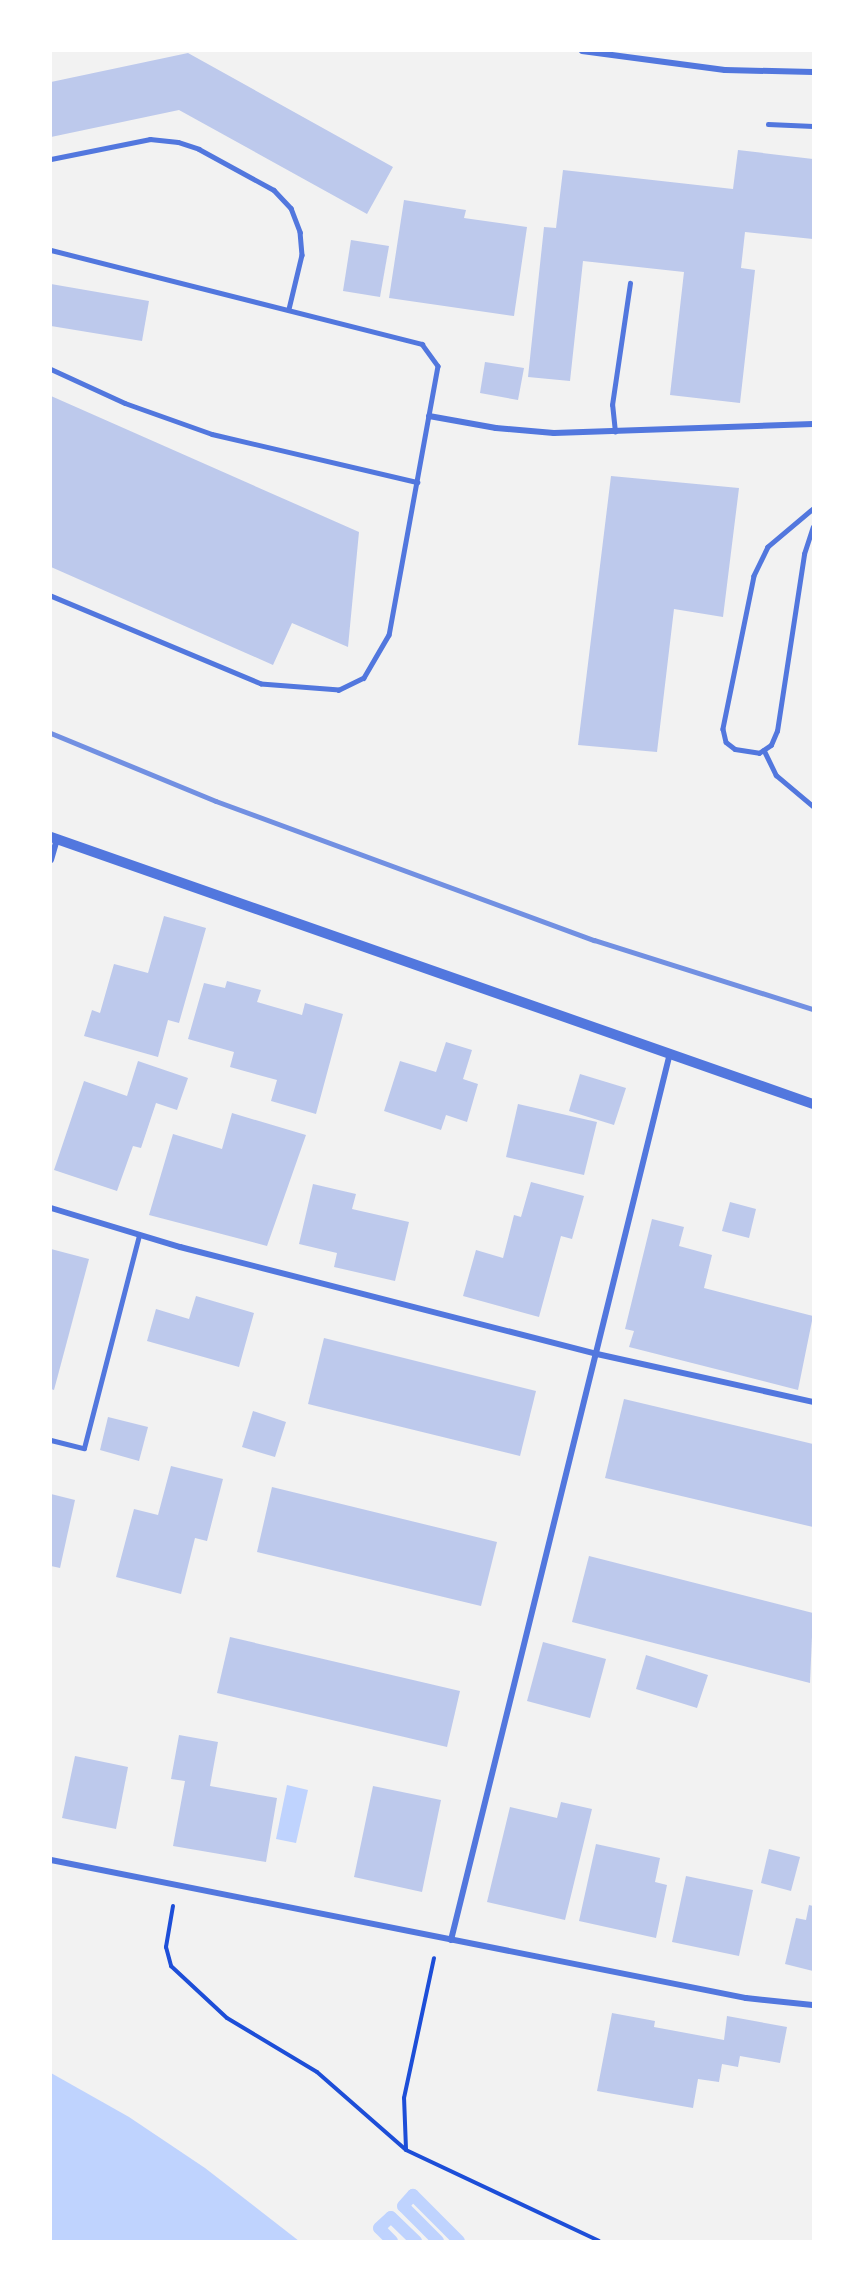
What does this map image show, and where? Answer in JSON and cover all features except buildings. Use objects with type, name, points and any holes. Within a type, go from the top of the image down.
[{"type":"street","points":[[582,51],[725,70],[813,72]]},
{"type":"street","points":[[429,416],[496,428],[615,432],[813,424]]},
{"type":"street","points":[[51,860],[54,838],[813,1104]]},
{"type":"street","points":[[451,1940],[670,1052]]},
{"type":"street","points":[[51,1208],[139,1234],[597,1354],[813,1402]]},
{"type":"street","points":[[51,1860],[746,1998],[813,2005]]},
{"type":"lane","points":[[768,124],[813,126]]},
{"type":"lane","points":[[51,159],[150,139],[178,142],[199,148],[274,190],[291,208],[300,232],[302,255],[289,309]]},
{"type":"lane","points":[[51,250],[422,344],[438,366],[389,635],[364,678],[339,690],[261,684],[51,596]]},
{"type":"lane","points":[[615,432],[612,405],[630,283]]},
{"type":"lane","points":[[51,369],[125,403],[212,434],[417,482]]},
{"type":"lane","points":[[813,509],[768,548],[754,576],[723,729],[726,742],[735,750],[749,753],[764,750],[777,731],[804,554],[813,527]]},
{"type":"lane","points":[[764,750],[776,775],[813,806]]},
{"type":"lane","points":[[51,1440],[84,1448],[139,1234]]},
{"type":"path","points":[[177,1885],[166,1947],[171,1966],[227,2018],[317,2072],[406,2150],[599,2241]]},
{"type":"path","points":[[406,2150],[404,2098],[410,2058],[439,1937]]},
{"type":"water","points":[[287,1785],[308,1790],[296,1843],[276,1839]]},
{"type":"water","points":[[51,2073],[129,2117],[205,2168],[299,2241],[51,2241]]},
{"type":"waterway","points":[[438,2241],[403,2206],[413,2195],[459,2241]]},
{"type":"waterway","points":[[392,2241],[379,2228],[391,2217],[416,2241]]},
{"type":"railway","points":[[51,733],[216,801],[594,940],[813,1009]]}]
